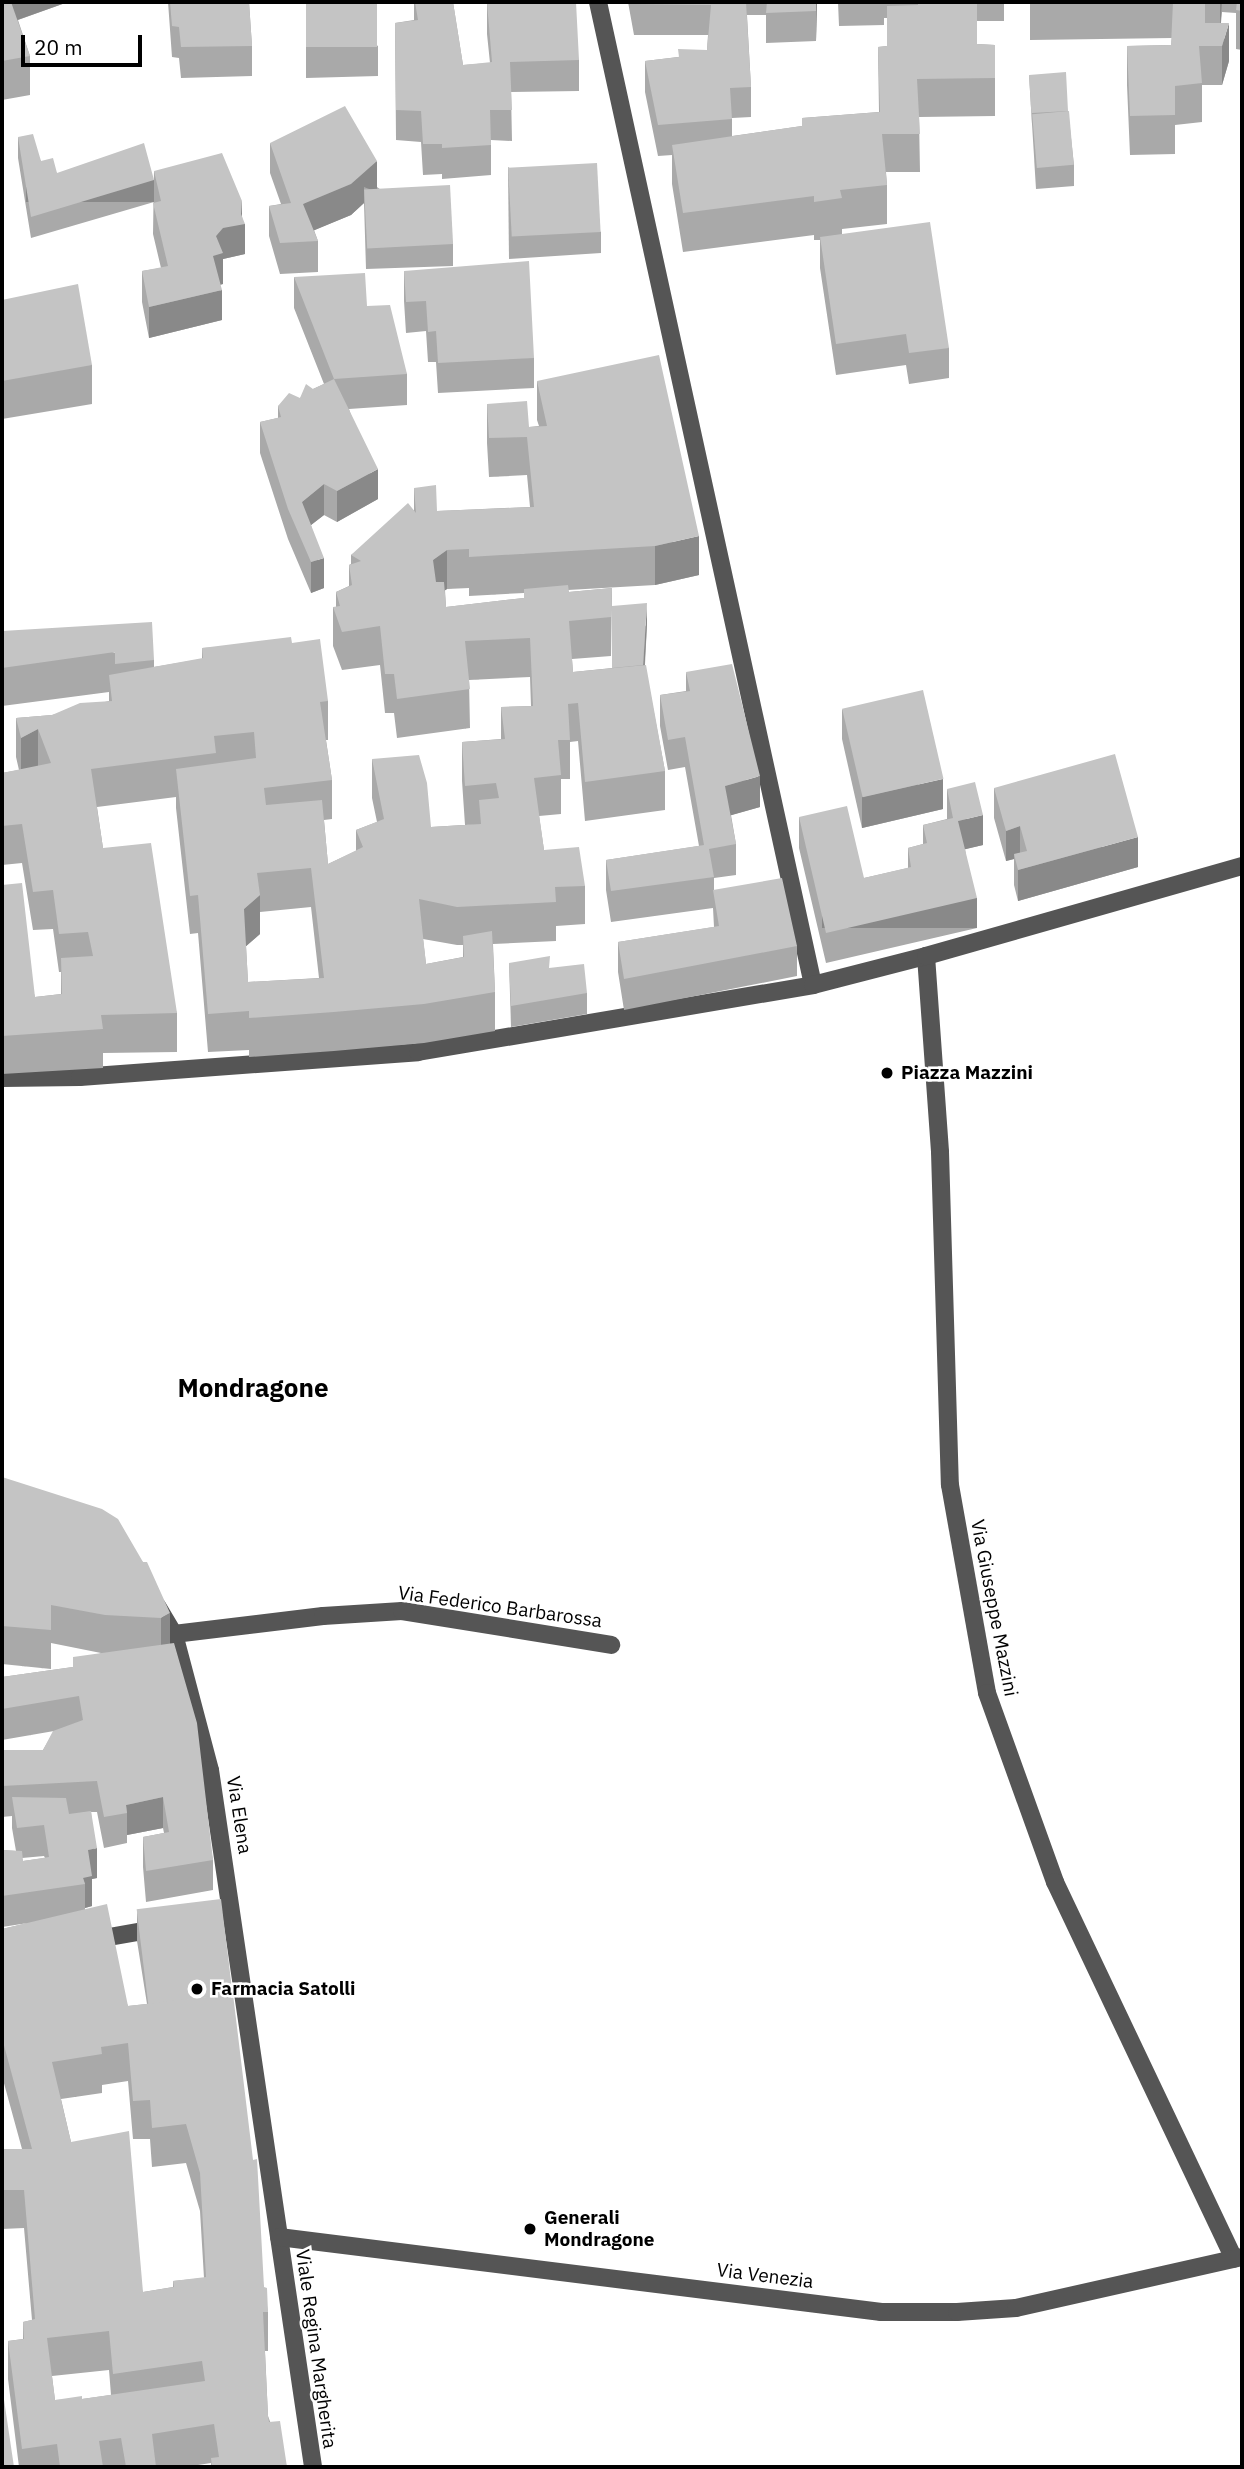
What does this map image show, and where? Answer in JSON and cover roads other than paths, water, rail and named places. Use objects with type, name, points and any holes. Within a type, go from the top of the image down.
[{"type":"street","points":[[598,2],[813,985]]},
{"type":"street","points":[[2,1078],[80,1077],[418,1052],[813,985],[926,956],[1242,866]]},
{"type":"street","name":"Via Giuseppe Mazzini","points":[[926,956],[940,1152],[950,1485],[987,1693],[1055,1882],[1238,2258]]},
{"type":"street","name":"Via Elena","points":[[145,1586],[174,1633],[210,1770],[227,1917],[279,2237]]},
{"type":"street","name":"Via Federico Barbarossa","points":[[174,1633],[323,1616],[402,1611],[611,1645]]},
{"type":"street","points":[[74,1943],[180,1925]]},
{"type":"street","name":"Via Venezia","points":[[279,2237],[881,2312],[957,2312],[1016,2308],[1238,2258]]},
{"type":"street","name":"Viale Regina Margherita","points":[[279,2237],[313,2467]]},
{"type":"place","name":"Piazza Mazzini","points":[[887,1073]]},
{"type":"place","name":"Farmacia Satolli","points":[[197,1989]]},
{"type":"place","name":"Generali Mondragone","points":[[530,2229]]},
{"type":"district","name":"Mondragone","points":[[253,1388]]}]
